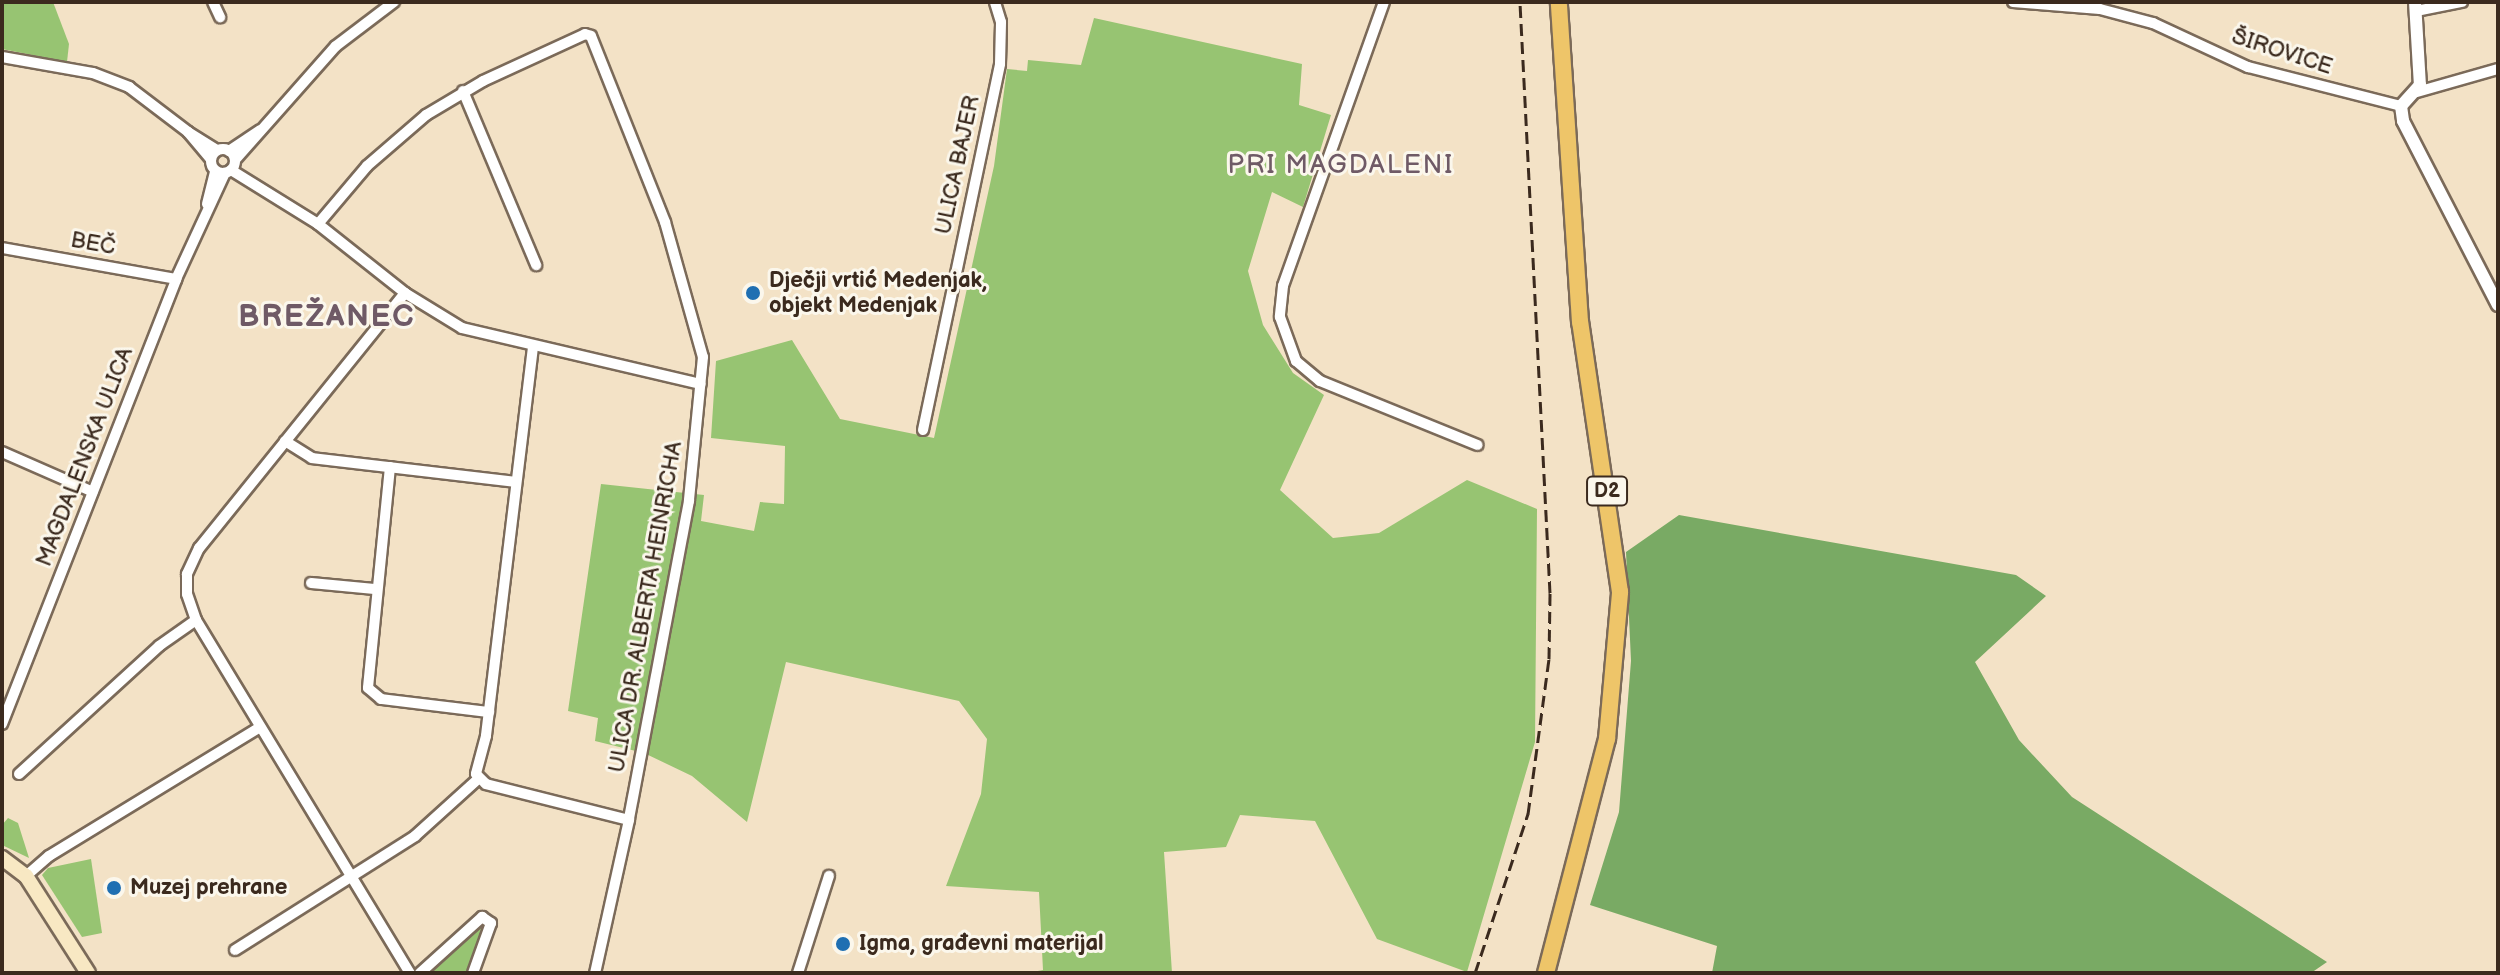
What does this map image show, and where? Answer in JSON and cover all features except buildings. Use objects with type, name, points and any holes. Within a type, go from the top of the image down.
[{"type":"main road","name":"D2","points":[[1546,973],[1607,739],[1620,592],[1580,322],[1559,2]]},
{"type":"main road","points":[[2,858],[26,876],[88,973]]},
{"type":"street","points":[[213,2],[220,17]]},
{"type":"street","points":[[228,165],[336,46],[394,2]]},
{"type":"street","name":"ULICA BAJER","points":[[923,430],[1000,64],[1001,22],[995,2]]},
{"type":"street","points":[[1384,2],[1283,286],[1280,317],[1296,361],[1320,381],[1478,445]]},
{"type":"street","name":"ŠIROVICE","points":[[2013,2],[2126,16],[2248,67],[2401,106]]},
{"type":"street","points":[[2417,92],[2416,6],[2462,2]]},
{"type":"street","name":"ULICA DR. ALBERTA HEINRICHA","points":[[463,91],[585,34],[591,36],[682,275],[703,357],[689,501],[629,820],[595,973]]},
{"type":"street","points":[[2,57],[110,78],[188,132],[228,165],[318,224],[405,293],[462,328],[701,384]]},
{"type":"street","points":[[2498,69],[2417,92],[2401,106],[2407,130],[2498,305]]},
{"type":"street","points":[[318,224],[386,148],[463,91],[536,265]]},
{"type":"street","points":[[214,154],[228,165]]},
{"type":"street","name":"MAGDALENSKA ULICA","points":[[2,724],[176,279],[228,165]]},
{"type":"street","name":"BEČ","points":[[2,248],[176,279]]},
{"type":"street","points":[[405,293],[192,560],[187,594],[196,620],[410,973]]},
{"type":"street","points":[[235,950],[434,823],[478,779],[489,712],[533,347]]},
{"type":"street","points":[[285,441],[312,458],[516,482]]},
{"type":"street","points":[[2,452],[93,492]]},
{"type":"street","points":[[390,467],[366,681],[371,693],[381,699],[489,712]]},
{"type":"street","points":[[311,583],[375,589]]},
{"type":"street","points":[[19,774],[159,646],[196,620]]},
{"type":"street","points":[[26,876],[49,856],[260,727]]},
{"type":"street","points":[[478,779],[629,820]]},
{"type":"street","points":[[798,973],[829,876]]},
{"type":"street","points":[[420,973],[482,917],[491,923],[473,973]]},
{"type":"green space","points":[[53,2],[69,44],[67,62],[2,49],[2,3]]},
{"type":"green space","points":[[1094,18],[1302,64],[1299,105],[1331,115],[1303,207],[1272,192],[1248,271],[1263,325],[1293,373],[1324,395],[1280,490],[1333,538],[1379,533],[1467,480],[1537,509],[1535,742],[1467,972],[1377,939],[1315,821],[1240,815],[1226,847],[1164,852],[1172,973],[1027,973],[1043,970],[1039,892],[946,886],[981,794],[987,739],[959,701],[786,662],[747,822],[692,776],[644,753],[595,741],[598,718],[568,711],[601,484],[704,495],[701,521],[754,531],[760,502],[784,504],[785,446],[711,438],[716,361],[792,340],[840,419],[934,438],[994,166],[1007,69],[1027,71],[1028,60],[1081,65]]},
{"type":"green space","points":[[1679,515],[2016,575],[2046,596],[1975,662],[2019,740],[2072,797],[2327,962],[2311,973],[1712,973],[1717,946],[1590,905],[1619,812],[1631,661],[1626,552]]},
{"type":"green space","points":[[8,818],[18,823],[29,858],[2,845],[2,825]]},
{"type":"green space","points":[[91,859],[102,933],[82,937],[42,875],[48,868]]},
{"type":"green space","points":[[476,926],[483,928],[467,973],[429,973]]},
{"type":"railway","points":[[1475,973],[1528,814],[1549,659],[1550,593],[1520,2]]},
{"type":"place","name":"Dječji vrtić Medenjak, objekt Medenjak","points":[[753,293]]},
{"type":"place","name":"Muzej prehrane","points":[[114,888]]},
{"type":"place","name":"Igma, građevni materijal","points":[[843,944]]},
{"type":"district","name":"PRI MAGDALENI","points":[[1341,166]]},
{"type":"district","name":"BREŽANEC","points":[[327,317]]}]
